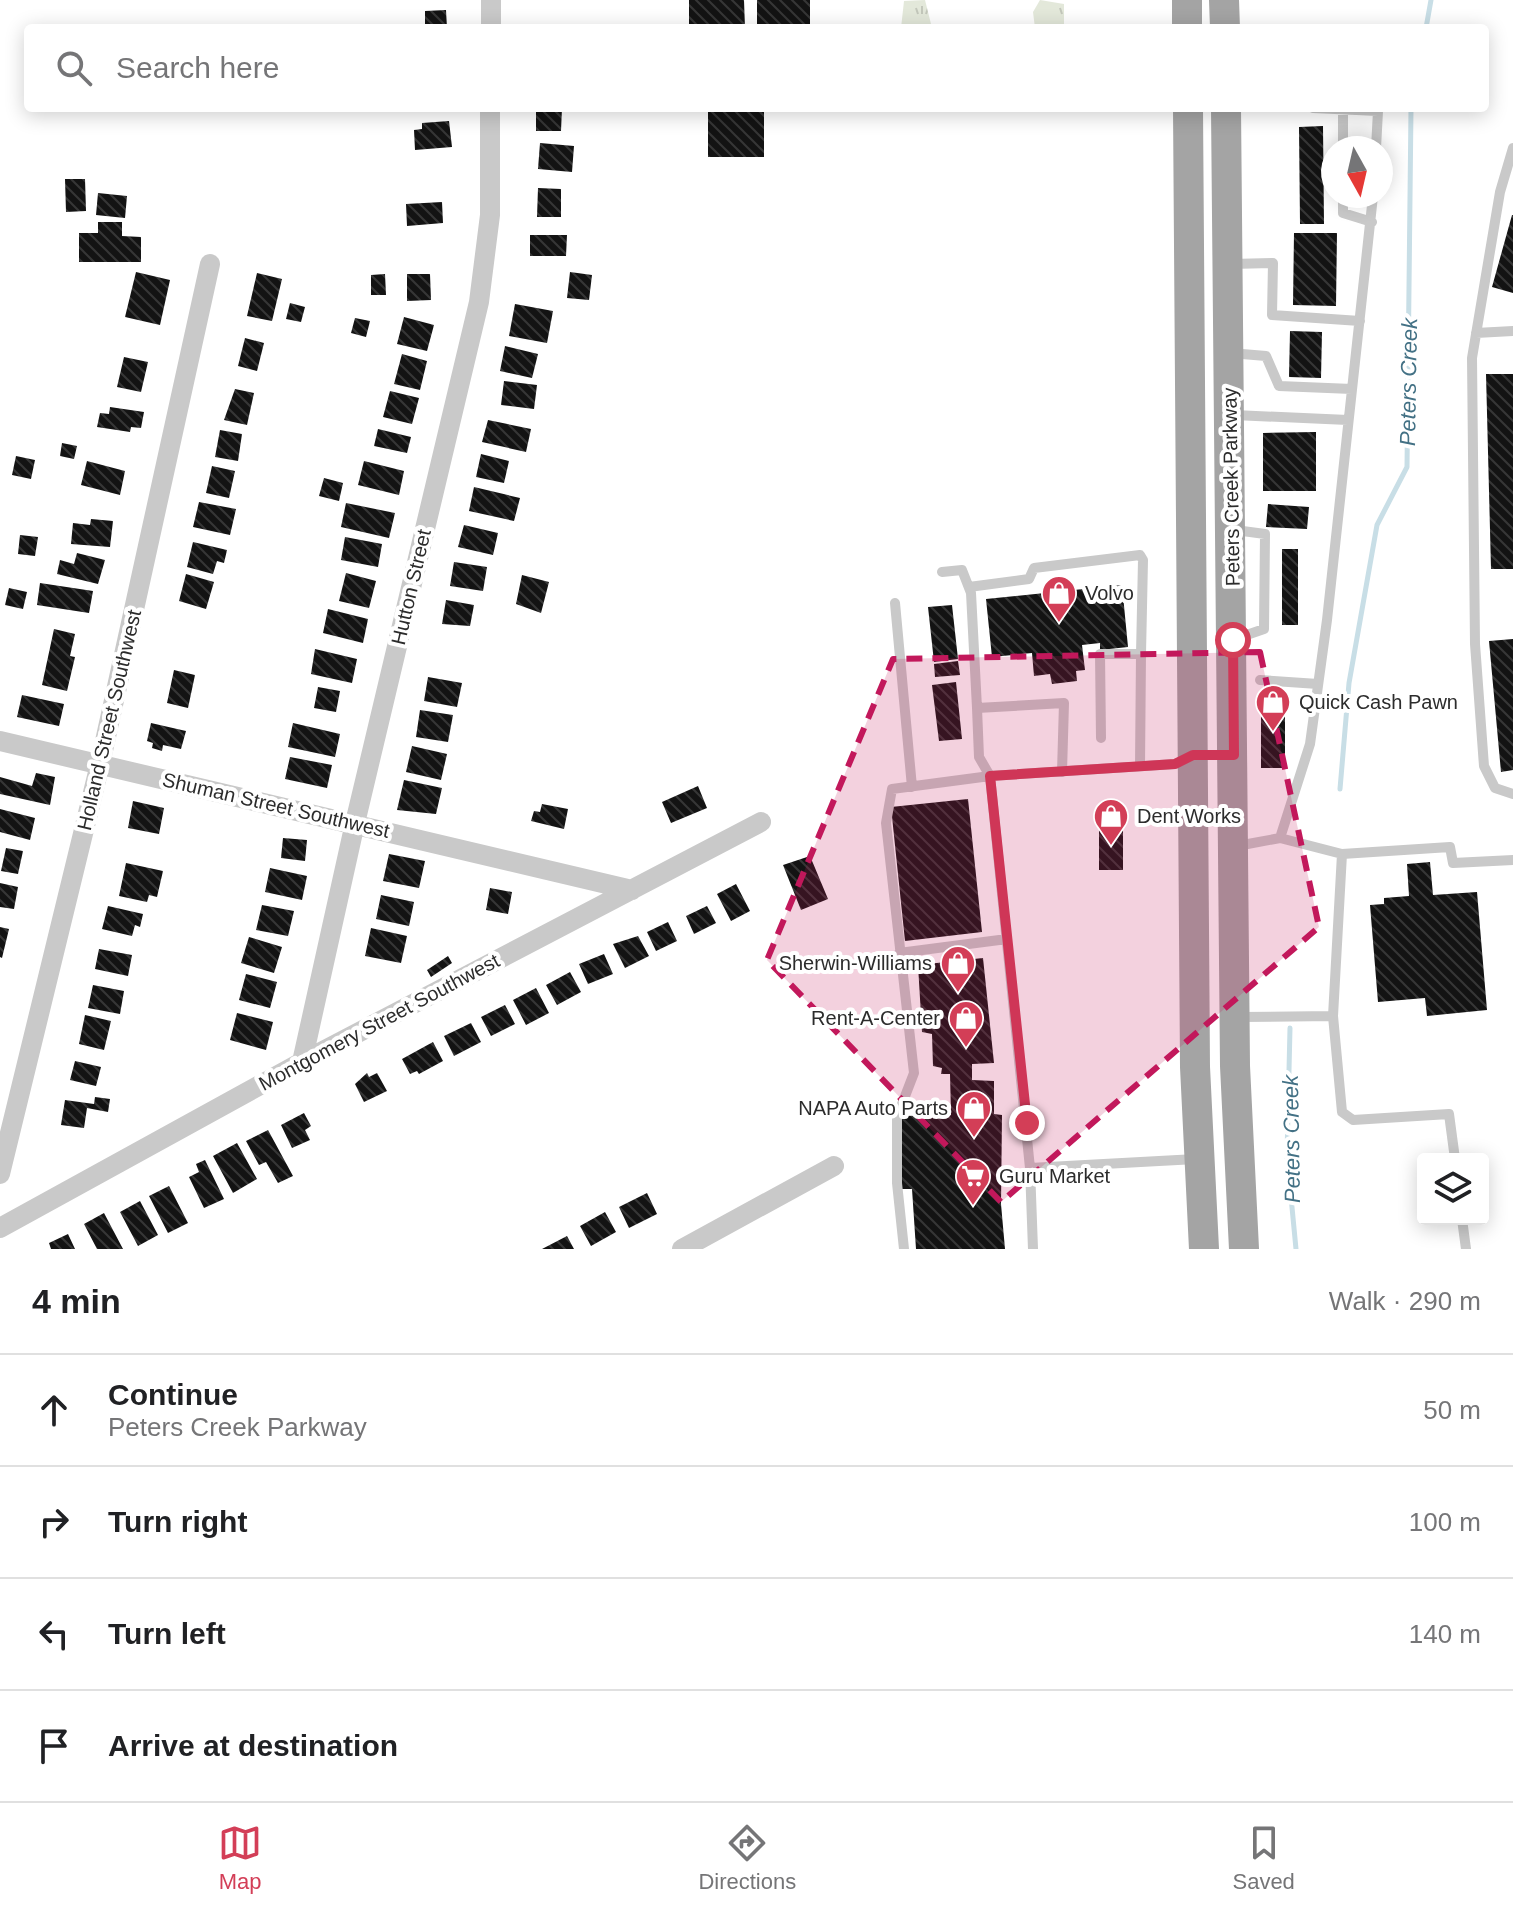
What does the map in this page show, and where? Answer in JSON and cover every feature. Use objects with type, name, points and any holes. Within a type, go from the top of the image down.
[{"type":"main road","points":[[1187,0],[1187,24]]},
{"type":"main road","points":[[1224,0],[1225,24]]},
{"type":"main road","name":"Peters Creek Parkway","points":[[1188,112],[1194,1018],[1204,1249]]},
{"type":"main road","name":"Peters Creek Parkway","points":[[1226,112],[1235,1017],[1244,1249]]},
{"type":"main road","points":[[1191,515],[1231,522]]},
{"type":"main road","points":[[1193,755],[1234,755]]},
{"type":"main road","points":[[1194,1018],[1235,1017]]},
{"type":"street","points":[[491,0],[491,24]]},
{"type":"street","name":"Hutton Street","points":[[302,1062],[355,823],[479,302],[490,215],[490,112]]},
{"type":"street","name":"Holland Street Southwest","points":[[0,1174],[100,764],[210,264]]},
{"type":"street","name":"Shuman Street Southwest","points":[[0,741],[632,890]]},
{"type":"street","name":"Montgomery Street Southwest","points":[[0,1228],[302,1062],[761,822]]},
{"type":"street","points":[[682,1249],[834,1166]]},
{"type":"lane","points":[[1343,112],[1343,136]]},
{"type":"lane","points":[[1377,136],[1378,112]]},
{"type":"lane","points":[[1513,148],[1500,192],[1472,358],[1475,644],[1484,766],[1495,788],[1513,794]]},
{"type":"lane","points":[[1343,208],[1343,213],[1372,222]]},
{"type":"lane","points":[[1280,838],[1310,744],[1373,208]]},
{"type":"lane","points":[[1228,264],[1273,263],[1272,315],[1360,321]]},
{"type":"lane","points":[[1476,333],[1513,331]]},
{"type":"lane","points":[[1229,353],[1266,356],[1279,386],[1352,389]]},
{"type":"lane","points":[[1230,415],[1348,420]]},
{"type":"lane","points":[[969,587],[1029,579],[1034,568],[1140,555],[1143,560],[1140,766]]},
{"type":"lane","points":[[942,572],[962,570],[969,587],[979,757],[990,776],[1030,1168],[1033,1249]]},
{"type":"lane","points":[[895,603],[912,787]]},
{"type":"lane","points":[[1101,738],[1100,654],[1141,654]]},
{"type":"lane","points":[[1260,680],[1318,684]]},
{"type":"lane","points":[[977,708],[1064,703],[1062,772]]},
{"type":"lane","points":[[904,1249],[896,1169],[897,1117],[914,1073],[886,823],[892,789],[990,776],[1175,764],[1193,755]]},
{"type":"lane","points":[[1234,847],[1280,838],[1342,854],[1450,847],[1453,863],[1513,860]]},
{"type":"lane","points":[[1342,854],[1333,1016],[1342,1112],[1353,1120],[1449,1114],[1454,1153]]},
{"type":"lane","points":[[899,953],[1007,939]]},
{"type":"lane","points":[[1235,1017],[1333,1016]]},
{"type":"lane","points":[[1030,1168],[1198,1159]]},
{"type":"lane","points":[[1463,1225],[1466,1249]]},
{"type":"highlighted area","points":[[1260,652],[1319,927],[1001,1202],[767,960],[893,659]]},
{"type":"green space","points":[[925,0],[931,24],[901,24],[904,1]]},
{"type":"green space","points":[[1040,0],[1064,4],[1064,24],[1034,24],[1033,12]]},
{"type":"building","points":[[689,0],[744,0],[745,24],[689,24]]},
{"type":"building","points":[[757,0],[810,0],[810,24],[757,24]]},
{"type":"building","points":[[446,10],[447,24],[425,24],[425,11]]},
{"type":"building","points":[[536,112],[562,112],[561,131],[536,131]]},
{"type":"building","points":[[708,112],[764,112],[764,157],[708,157]]},
{"type":"building","points":[[449,121],[452,147],[415,150],[414,130],[422,129],[422,123]]},
{"type":"building","points":[[1323,126],[1321,208],[1324,208],[1324,224],[1300,224],[1299,127]]},
{"type":"building","points":[[540,143],[574,146],[572,172],[538,169]]},
{"type":"building","points":[[65,179],[85,179],[86,211],[66,212]]},
{"type":"building","points":[[538,188],[561,189],[561,217],[537,217]]},
{"type":"building","points":[[98,193],[127,196],[125,218],[96,215]]},
{"type":"building","points":[[442,202],[443,223],[407,226],[406,204]]},
{"type":"building","points":[[1513,215],[1513,293],[1492,287]]},
{"type":"building","points":[[98,222],[122,222],[122,236],[141,237],[141,262],[79,262],[79,233],[98,233]]},
{"type":"building","points":[[1294,233],[1337,233],[1336,306],[1293,305]]},
{"type":"building","points":[[530,235],[567,235],[566,256],[530,256]]},
{"type":"building","points":[[136,272],[170,280],[160,325],[125,317]]},
{"type":"building","points":[[570,272],[592,275],[589,300],[567,298]]},
{"type":"building","points":[[257,273],[282,279],[272,321],[247,316]]},
{"type":"building","points":[[385,274],[386,295],[371,295],[371,275]]},
{"type":"building","points":[[407,274],[430,274],[431,300],[407,301]]},
{"type":"building","points":[[290,303],[305,307],[301,322],[286,319]]},
{"type":"building","points":[[515,304],[553,311],[547,343],[509,336]]},
{"type":"building","points":[[404,317],[434,325],[427,351],[397,344]]},
{"type":"building","points":[[355,318],[370,321],[366,337],[351,333]]},
{"type":"building","points":[[1290,331],[1322,332],[1321,378],[1289,377]]},
{"type":"building","points":[[245,338],[264,343],[257,371],[238,366]]},
{"type":"building","points":[[505,346],[538,354],[532,378],[500,371]]},
{"type":"building","points":[[402,354],[427,361],[420,390],[394,384]]},
{"type":"building","points":[[124,357],[148,362],[141,392],[117,387]]},
{"type":"building","points":[[1486,374],[1513,374],[1513,569],[1491,569]]},
{"type":"building","points":[[504,381],[537,385],[534,409],[501,405]]},
{"type":"building","points":[[235,389],[254,393],[247,425],[224,420]]},
{"type":"building","points":[[390,391],[419,398],[412,424],[383,417]]},
{"type":"building","points":[[110,407],[144,412],[141,428],[131,427],[130,432],[97,427],[100,413],[109,414]]},
{"type":"building","points":[[488,420],[531,429],[526,452],[482,442]]},
{"type":"building","points":[[378,429],[411,437],[407,453],[374,446]]},
{"type":"building","points":[[220,430],[242,434],[238,461],[215,457]]},
{"type":"building","points":[[1316,432],[1316,491],[1263,491],[1263,433]]},
{"type":"building","points":[[62,443],[77,446],[74,459],[60,456]]},
{"type":"building","points":[[481,454],[509,461],[504,483],[476,477]]},
{"type":"building","points":[[16,456],[35,460],[31,479],[12,475]]},
{"type":"building","points":[[87,461],[125,471],[120,495],[81,485]]},
{"type":"building","points":[[364,461],[404,471],[399,495],[358,485]]},
{"type":"building","points":[[212,466],[235,471],[229,498],[206,493]]},
{"type":"building","points":[[324,478],[343,483],[339,501],[319,496]]},
{"type":"building","points":[[474,487],[520,498],[514,521],[469,511]]},
{"type":"building","points":[[199,502],[236,509],[230,535],[193,527]]},
{"type":"building","points":[[346,503],[395,513],[389,538],[341,527]]},
{"type":"building","points":[[1268,504],[1309,507],[1307,529],[1266,527]]},
{"type":"building","points":[[91,519],[113,521],[110,547],[71,544],[73,523],[90,525]]},
{"type":"building","points":[[464,525],[498,533],[493,555],[458,547]]},
{"type":"building","points":[[20,535],[38,537],[35,556],[18,554]]},
{"type":"building","points":[[345,537],[382,544],[378,567],[341,560]]},
{"type":"building","points":[[193,542],[227,550],[224,563],[217,561],[213,574],[187,567]]},
{"type":"building","points":[[1282,549],[1298,549],[1298,625],[1282,625]]},
{"type":"building","points":[[77,553],[105,560],[98,584],[57,574],[60,560],[74,564]]},
{"type":"building","points":[[454,562],[487,567],[483,591],[450,586]]},
{"type":"building","points":[[346,573],[376,581],[369,608],[339,601]]},
{"type":"building","points":[[186,574],[214,582],[206,609],[179,601]]},
{"type":"building","points":[[522,575],[549,582],[541,613],[516,604]]},
{"type":"building","points":[[40,583],[93,591],[89,613],[37,605]]},
{"type":"building","points":[[1122,585],[1128,647],[1100,650],[1100,643],[1082,645],[1085,670],[1076,671],[1077,681],[1052,684],[1050,674],[1034,676],[1032,653],[992,657],[986,599]]},
{"type":"building","points":[[9,588],[27,592],[23,609],[5,605]]},
{"type":"building","points":[[446,600],[474,605],[470,626],[442,624]]},
{"type":"building","points":[[952,605],[958,659],[934,662],[928,607]]},
{"type":"building","points":[[328,609],[368,619],[363,643],[323,633]]},
{"type":"building","points":[[54,629],[75,634],[70,656],[75,657],[67,691],[42,685]]},
{"type":"building","points":[[1513,639],[1513,770],[1501,772],[1489,641]]},
{"type":"building","points":[[315,649],[357,659],[352,683],[311,674]]},
{"type":"building","points":[[958,661],[960,675],[935,677],[934,664]]},
{"type":"building","points":[[174,670],[195,675],[188,708],[167,703]]},
{"type":"building","points":[[428,677],[462,683],[457,707],[424,701]]},
{"type":"building","points":[[956,682],[962,739],[939,741],[932,685]]},
{"type":"building","points":[[318,687],[340,691],[336,712],[314,708]]},
{"type":"building","points":[[22,695],[64,704],[59,726],[17,717]]},
{"type":"building","points":[[1261,704],[1285,704],[1285,768],[1261,768]]},
{"type":"building","points":[[420,710],[453,715],[448,742],[416,737]]},
{"type":"building","points":[[151,723],[186,731],[181,749],[163,745],[162,751],[152,748],[153,743],[147,741]]},
{"type":"building","points":[[293,723],[340,734],[335,757],[288,747]]},
{"type":"building","points":[[412,746],[447,754],[441,780],[406,772]]},
{"type":"building","points":[[290,757],[332,765],[327,788],[285,779]]},
{"type":"building","points":[[36,773],[55,777],[50,805],[0,794],[0,777],[32,786]]},
{"type":"building","points":[[404,780],[442,788],[436,814],[397,810]]},
{"type":"building","points":[[698,786],[707,808],[671,823],[662,802]]},
{"type":"building","points":[[968,799],[982,932],[905,941],[891,807]]},
{"type":"building","points":[[133,801],[164,808],[159,834],[128,828]]},
{"type":"building","points":[[542,804],[568,809],[564,829],[531,821],[534,811],[540,812]]},
{"type":"building","points":[[0,809],[35,818],[30,840],[0,832]]},
{"type":"building","points":[[1099,818],[1123,818],[1123,870],[1099,870]]},
{"type":"building","points":[[283,838],[307,840],[305,861],[281,858]]},
{"type":"building","points":[[6,848],[23,851],[18,874],[1,871]]},
{"type":"building","points":[[389,854],[425,861],[419,888],[383,881]]},
{"type":"building","points":[[810,856],[828,899],[801,910],[783,865]]},
{"type":"building","points":[[1430,862],[1433,895],[1477,892],[1487,1010],[1427,1016],[1425,998],[1378,1002],[1370,905],[1384,904],[1384,898],[1409,896],[1407,864]]},
{"type":"building","points":[[126,863],[163,871],[157,897],[149,895],[147,902],[119,896]]},
{"type":"building","points":[[270,868],[307,876],[302,900],[265,892]]},
{"type":"building","points":[[0,883],[18,887],[14,909],[0,907]]},
{"type":"building","points":[[736,884],[750,911],[731,921],[717,894]]},
{"type":"building","points":[[490,888],[512,892],[508,914],[486,910]]},
{"type":"building","points":[[381,895],[414,902],[409,926],[376,919]]},
{"type":"building","points":[[262,905],[294,911],[288,936],[256,930]]},
{"type":"building","points":[[108,906],[143,914],[140,927],[135,925],[132,936],[102,929]]},
{"type":"building","points":[[707,906],[716,923],[694,934],[686,916]]},
{"type":"building","points":[[668,922],[677,941],[656,951],[647,932]]},
{"type":"building","points":[[0,927],[9,929],[2,958],[0,957]]},
{"type":"building","points":[[371,928],[407,936],[401,963],[365,956]]},
{"type":"building","points":[[638,936],[649,956],[625,968],[613,944]]},
{"type":"building","points":[[249,937],[282,947],[274,973],[241,963]]},
{"type":"building","points":[[99,949],[132,955],[128,976],[95,969]]},
{"type":"building","points":[[604,954],[613,974],[588,984],[579,964]]},
{"type":"building","points":[[448,956],[452,963],[431,977],[427,970]]},
{"type":"building","points":[[983,958],[994,1063],[972,1064],[972,1080],[994,1081],[994,1114],[1002,1115],[1001,1204],[1005,1249],[916,1249],[912,1189],[901,1189],[902,1116],[951,1115],[950,1074],[941,1074],[942,1068],[933,1066],[932,1034],[922,1032],[918,965]]},
{"type":"building","points":[[570,972],[581,992],[557,1005],[546,985]]},
{"type":"building","points":[[246,974],[277,982],[270,1008],[239,1000]]},
{"type":"building","points":[[93,985],[124,991],[120,1014],[88,1008]]},
{"type":"building","points":[[536,988],[549,1013],[526,1025],[513,1000]]},
{"type":"building","points":[[505,1005],[515,1024],[491,1036],[481,1017]]},
{"type":"building","points":[[237,1013],[273,1022],[266,1050],[230,1040]]},
{"type":"building","points":[[85,1015],[111,1021],[104,1050],[79,1044]]},
{"type":"building","points":[[471,1023],[481,1042],[454,1056],[444,1036]]},
{"type":"building","points":[[433,1042],[443,1061],[419,1074],[417,1071],[410,1074],[402,1059]]},
{"type":"building","points":[[75,1061],[101,1067],[96,1086],[70,1080]]},
{"type":"building","points":[[367,1073],[369,1077],[377,1073],[387,1091],[364,1102],[355,1084]]},
{"type":"building","points":[[95,1097],[110,1099],[108,1112],[87,1108],[84,1128],[61,1125],[65,1100],[94,1104]]},
{"type":"building","points":[[304,1113],[311,1126],[305,1130],[310,1140],[292,1148],[281,1125]]},
{"type":"building","points":[[268,1130],[293,1176],[278,1183],[266,1162],[259,1165],[246,1141]]},
{"type":"building","points":[[237,1143],[257,1179],[233,1193],[213,1156]]},
{"type":"building","points":[[205,1160],[224,1199],[204,1208],[189,1177],[199,1172],[196,1164]]},
{"type":"building","points":[[169,1186],[188,1223],[168,1233],[149,1196]]},
{"type":"building","points":[[647,1193],[657,1214],[629,1228],[619,1207]]},
{"type":"building","points":[[140,1201],[158,1235],[138,1246],[120,1212]]},
{"type":"building","points":[[605,1212],[616,1232],[591,1246],[580,1226]]},
{"type":"building","points":[[104,1213],[123,1249],[97,1249],[84,1224]]},
{"type":"building","points":[[68,1234],[75,1249],[51,1249],[49,1243]]},
{"type":"building","points":[[567,1236],[574,1249],[542,1249]]},
{"type":"waterway","name":"Peters Creek","points":[[1427,24],[1431,0]]},
{"type":"waterway","name":"Peters Creek","points":[[1340,789],[1349,683],[1377,525],[1407,467],[1411,112]]},
{"type":"waterway","name":"Peters Creek","points":[[1290,1028],[1287,1155],[1296,1249]]},
{"type":"place","name":"Volvo","points":[[1059,624]]},
{"type":"place","name":"Quick Cash Pawn","points":[[1273,733]]},
{"type":"place","name":"Dent Works","points":[[1111,847]]},
{"type":"place","name":"Sherwin-Williams","points":[[958,994]]},
{"type":"place","name":"Rent-A-Center","points":[[966,1049]]},
{"type":"place","name":"NAPA Auto Parts","points":[[974,1139]]},
{"type":"place","name":"Guru Market","points":[[973,1207]]},
{"type":"route","points":[[1027,1123],[990,776],[1175,764],[1193,755],[1234,755],[1233,640]]}]
